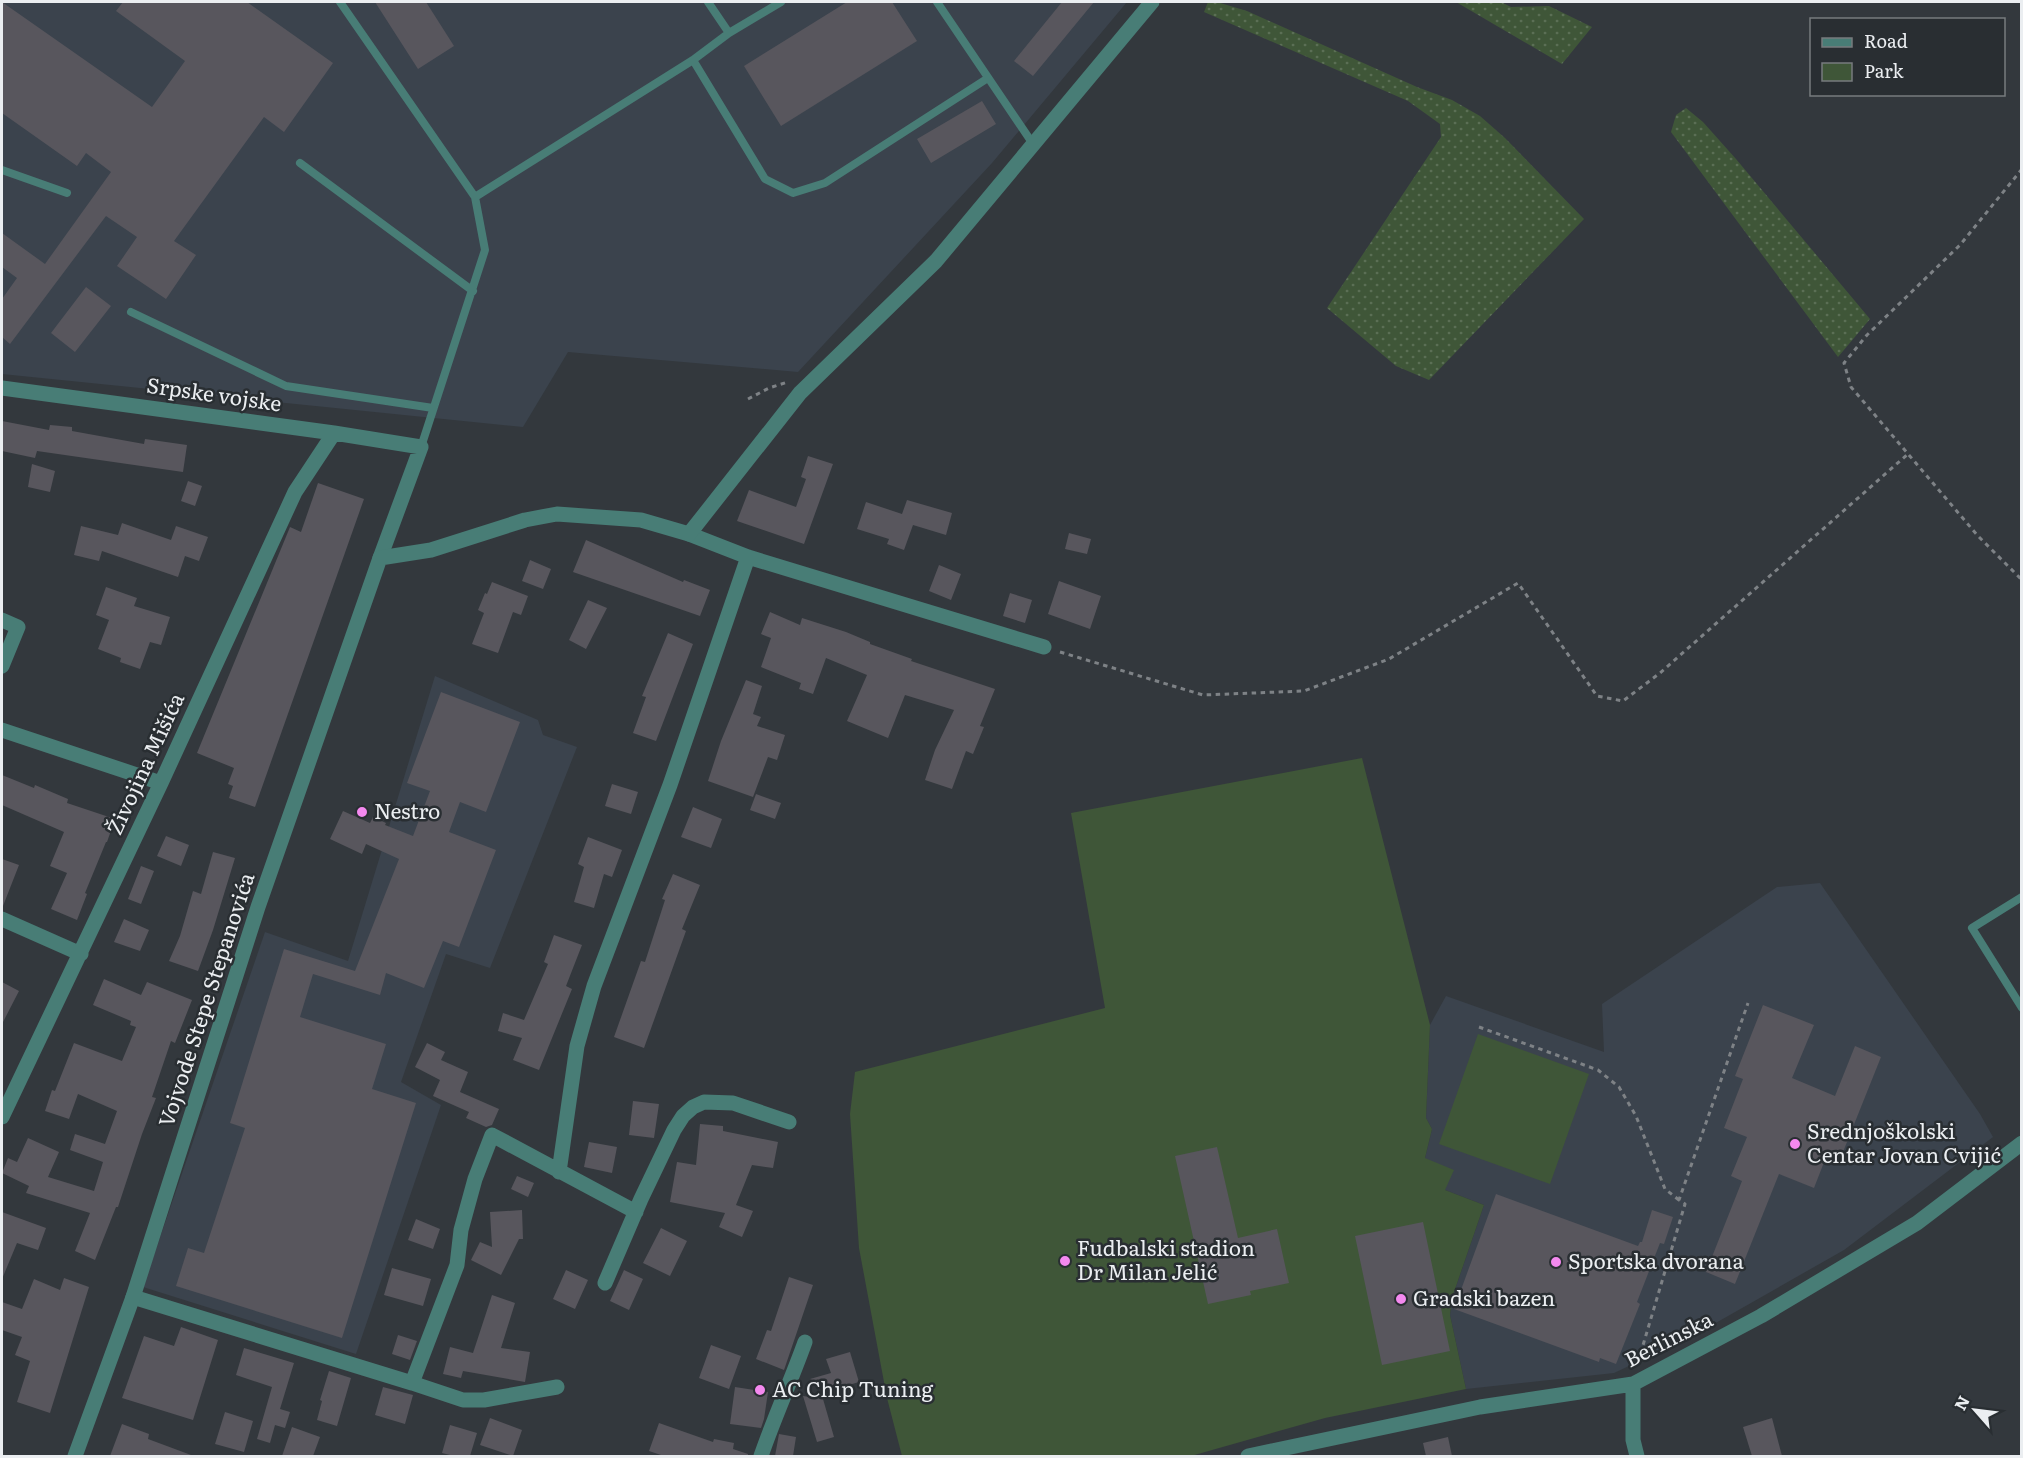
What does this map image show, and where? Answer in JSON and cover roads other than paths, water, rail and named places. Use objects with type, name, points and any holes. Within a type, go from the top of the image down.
[{"type":"street","points":[[689,534],[779,418],[811,382],[936,261],[1152,2]]},
{"type":"street","name":"Srpske vojske","points":[[2,388],[421,447]]},
{"type":"street","name":"Živojina Mišića","points":[[2,1117],[81,954],[295,492],[334,433]]},
{"type":"street","name":"Vojvode Stepe Stepanovića","points":[[75,1456],[133,1297],[258,907],[421,447]]},
{"type":"street","points":[[380,558],[431,550],[525,520],[557,514],[641,520],[689,534],[748,557],[1044,647]]},
{"type":"street","points":[[559,1172],[577,1046],[594,986],[670,785],[748,557]]},
{"type":"street","points":[[2,620],[18,627],[2,666]]},
{"type":"street","points":[[2,730],[161,783]]},
{"type":"street","points":[[2,920],[81,954]]},
{"type":"street","points":[[605,1283],[674,1130],[683,1116],[693,1107],[704,1102],[733,1103],[789,1122]]},
{"type":"street","points":[[412,1383],[457,1265],[461,1230],[472,1189],[492,1136],[636,1212]]},
{"type":"street","name":"Berlinska","points":[[1248,1456],[1275,1453],[1480,1407],[1633,1384],[1761,1316],[1917,1223],[2022,1143]]},
{"type":"street","points":[[133,1297],[464,1400],[484,1400],[557,1388]]},
{"type":"street","points":[[761,1456],[804,1342]]},
{"type":"street","points":[[1633,1384],[1633,1440],[1637,1456]]},
{"type":"lane","points":[[340,2],[475,197],[485,250],[421,447]]},
{"type":"lane","points":[[708,2],[729,33]]},
{"type":"lane","points":[[475,197],[693,60],[729,33],[781,2]]},
{"type":"lane","points":[[937,2],[1033,144]]},
{"type":"lane","points":[[693,60],[765,179],[793,193],[825,183],[988,78]]},
{"type":"lane","points":[[300,164],[473,291]]},
{"type":"lane","points":[[2,170],[67,193]]},
{"type":"lane","points":[[131,312],[286,386],[433,408]]},
{"type":"lane","points":[[2022,897],[1972,928],[2022,1008]]},
{"type":"place","name":"Nestro","points":[[362,812]]},
{"type":"place","name":"Srednjoškolski Centar Jovan Cvijić","points":[[1795,1144]]},
{"type":"place","name":"Fudbalski stadion Dr Milan Jelić","points":[[1065,1261]]},
{"type":"place","name":"Sportska dvorana","points":[[1556,1262]]},
{"type":"place","name":"Gradski bazen","points":[[1401,1299]]},
{"type":"place","name":"AC Chip Tuning","points":[[760,1390]]}]
